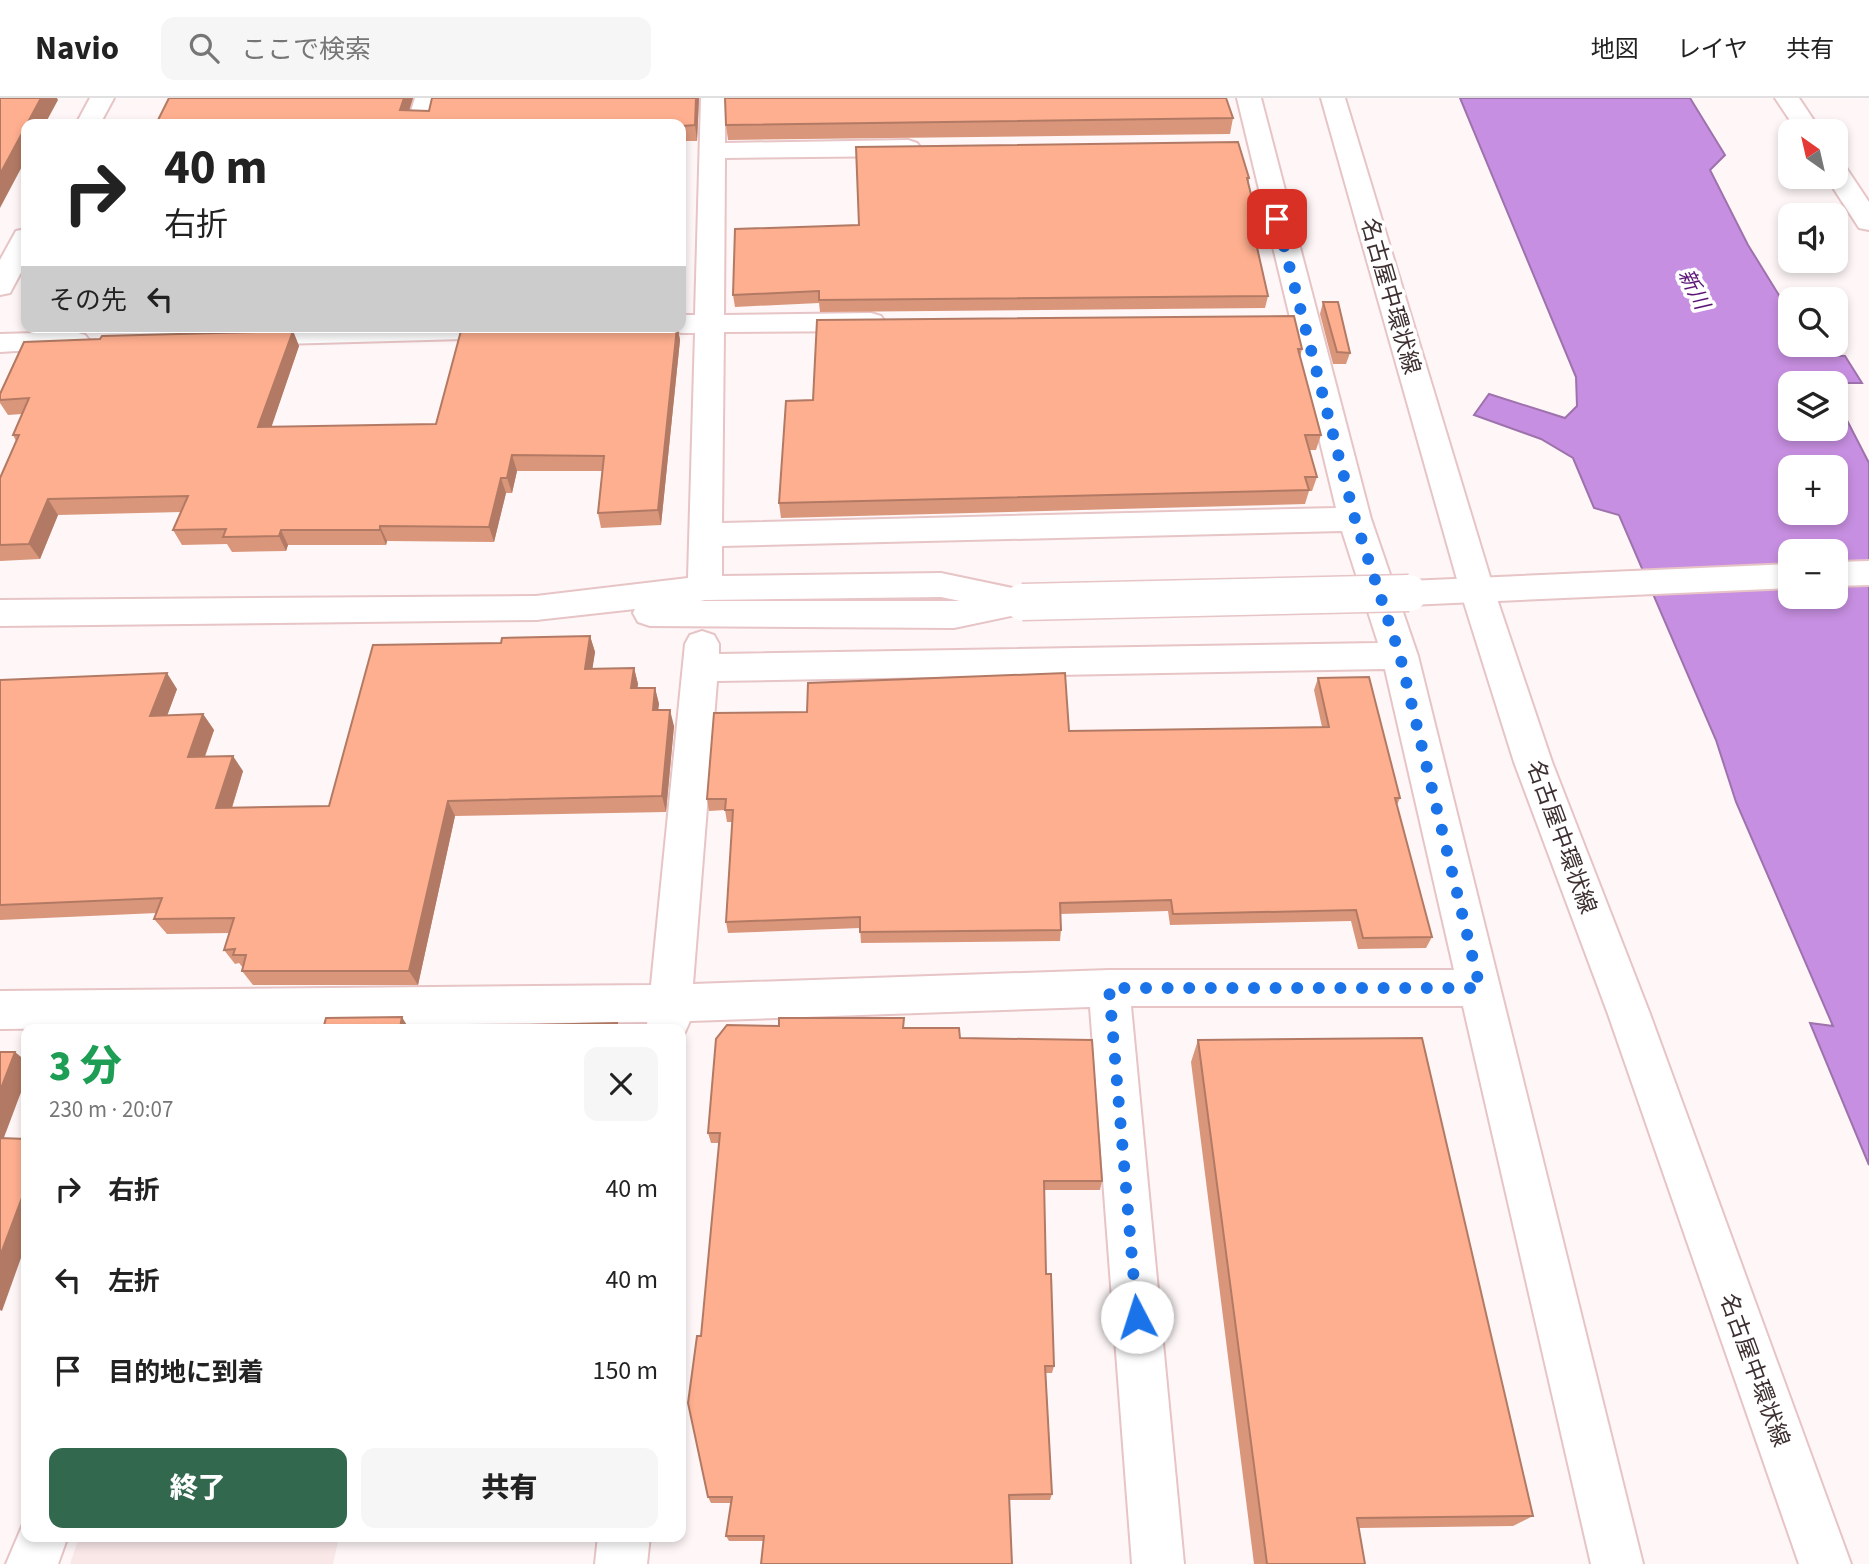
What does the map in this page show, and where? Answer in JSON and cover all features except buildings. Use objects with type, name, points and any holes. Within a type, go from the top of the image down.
[{"type":"street","points":[[421,119],[427,98]]},
{"type":"street","points":[[669,1016],[701,668],[707,535],[713,98]]},
{"type":"street","points":[[1249,98],[1244,143],[1289,319],[1400,656],[1617,1564]]},
{"type":"street","name":"名古屋中環状線","points":[[1333,98],[1499,589],[1533,762],[1629,1014],[1825,1564]]},
{"type":"street","points":[[1787,98],[1801,119]]},
{"type":"street","points":[[92,119],[106,99]]},
{"type":"street","points":[[711,151],[930,148]]},
{"type":"street","points":[[1847,189],[1869,222]]},
{"type":"street","points":[[0,287],[14,249]]},
{"type":"street","points":[[686,324],[903,322]]},
{"type":"street","points":[[223,337],[303,333]]},
{"type":"street","points":[[0,343],[98,340]]},
{"type":"street","points":[[707,535],[1355,519]]},
{"type":"street","points":[[1848,574],[1869,573]]},
{"type":"street","points":[[0,613],[536,608],[754,602],[954,615],[1022,602],[1409,593],[1778,577]]},
{"type":"street","points":[[701,668],[1400,656]]},
{"type":"street","points":[[0,1010],[217,1018],[669,1016],[1109,988],[1480,988]]},
{"type":"street","points":[[1109,988],[1158,1564]]},
{"type":"street","points":[[32,1564],[40,1542]]},
{"type":"street","points":[[621,1564],[623,1542]]},
{"type":"shaded area","points":[[77,1542],[338,1542],[333,1564],[70,1564]]},
{"type":"water","name":"新川","points":[[1460,98],[1690,98],[1725,155],[1710,170],[1748,245],[1778,294],[1778,357],[1846,357],[1862,383],[1848,383],[1848,371],[1778,371],[1778,441],[1848,441],[1848,422],[1869,463],[1869,1165],[1810,1023],[1833,1026],[1736,802],[1716,740],[1619,515],[1594,508],[1573,458],[1541,439],[1474,415],[1489,394],[1565,418],[1577,406],[1576,377]]},
{"type":"route","points":[[1137,1317],[1109,988],[1480,988],[1400,656],[1355,519],[1277,219]]}]
